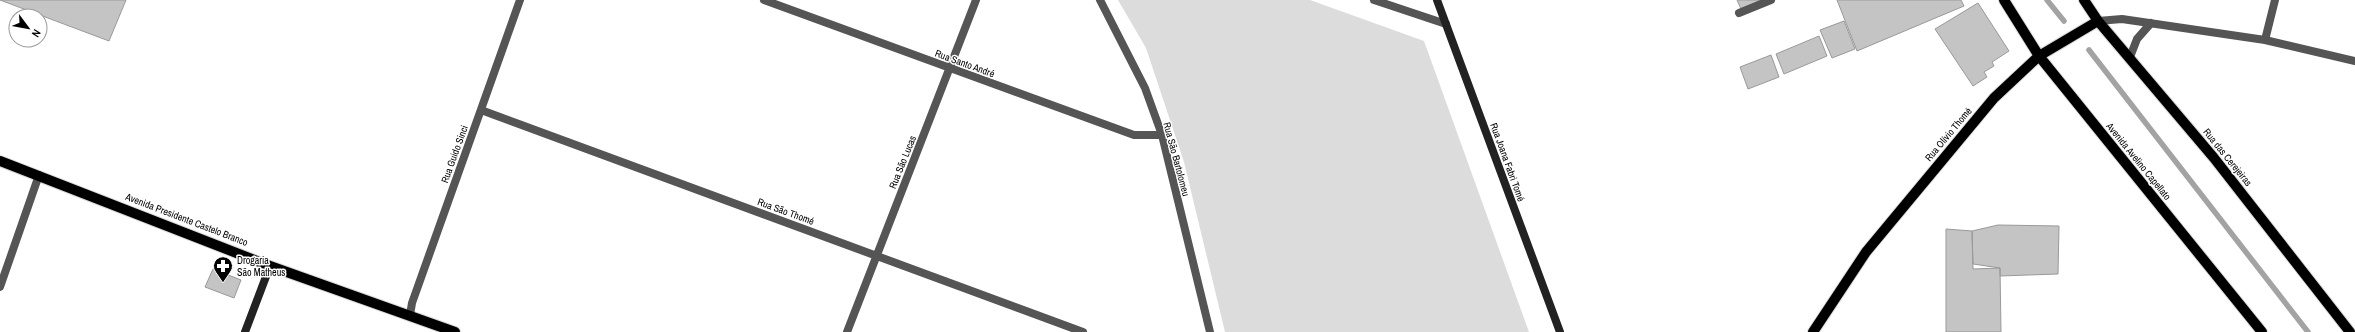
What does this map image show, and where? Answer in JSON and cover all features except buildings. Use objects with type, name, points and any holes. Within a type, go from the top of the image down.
[{"type":"main road","name":"Avenida Avelino Capellato","points":[[2004,0],[2039,56],[2262,332]]},
{"type":"main road","name":"Rua das Cerejeiras","points":[[2084,0],[2098,21],[2214,158],[2350,332]]},
{"type":"main road","name":"Rua Olívio Thomé","points":[[1813,332],[1866,252],[1994,98],[2039,56],[2098,21]]},
{"type":"main road","name":"Avenida Presidente Castelo Branco","points":[[0,161],[270,266],[455,332]]},
{"type":"street","name":"Rua Guido Sinci","points":[[410,315],[412,303],[520,0]]},
{"type":"street","name":"Rua Santo André","points":[[764,0],[1134,135],[1162,135]]},
{"type":"street","name":"Rua São Lucas","points":[[847,332],[876,254],[976,0]]},
{"type":"street","name":"Rua São Bartolomeu","points":[[1100,0],[1145,88],[1162,135],[1210,332]]},
{"type":"street","points":[[1374,0],[1446,24]]},
{"type":"street","name":"Rua Joana Fabri Tomé","points":[[1437,0],[1560,332]]},
{"type":"street","points":[[1739,13],[1770,0]]},
{"type":"street","points":[[2265,40],[2275,0]]},
{"type":"street","name":"Rua Olívio Thomé","points":[[2098,21],[2122,19],[2265,40],[2355,61]]},
{"type":"street","points":[[2130,57],[2137,39],[2151,23]]},
{"type":"street","name":"Rua São Thomé","points":[[481,110],[876,254],[1083,332]]},
{"type":"street","points":[[0,287],[39,175]]},
{"type":"street","points":[[245,332],[270,266]]},
{"type":"shaded area","points":[[1118,0],[1310,0],[1424,41],[1529,332],[1225,332],[1184,162],[1146,48]]},
{"type":"waterway","points":[[2047,0],[2064,21]]},
{"type":"waterway","points":[[2089,50],[2308,332]]},
{"type":"place","name":"Drogaria São Matheus","points":[[223,283]]}]
